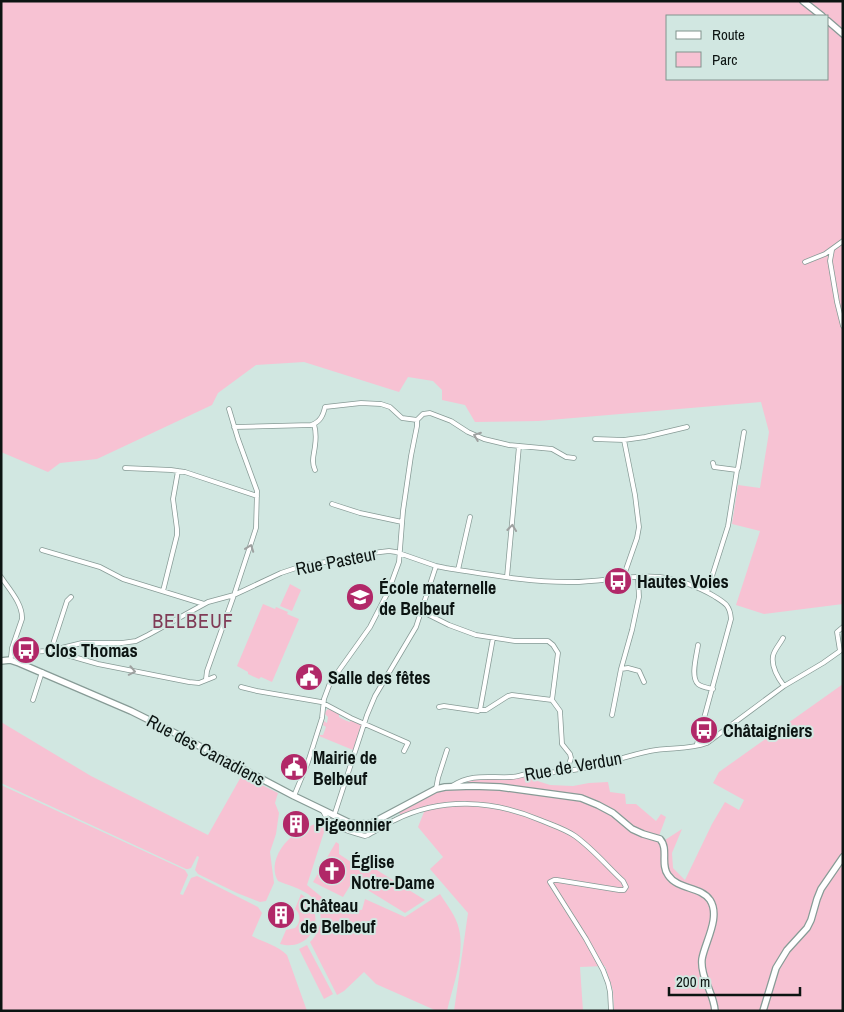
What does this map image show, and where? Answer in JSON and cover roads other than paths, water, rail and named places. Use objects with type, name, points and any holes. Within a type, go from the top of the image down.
[{"type":"main road","points":[[803,1],[821,15]]},
{"type":"main road","points":[[829,22],[843,34]]},
{"type":"main road","name":"Rue des Canadiens","points":[[1,661],[11,658],[131,711],[323,811],[355,824],[372,822],[436,789],[450,787],[500,788],[581,798],[613,812],[632,829],[660,839],[664,846],[664,863],[668,875],[677,883],[705,895],[712,903],[713,922],[702,963],[715,1011]]},
{"type":"main road","points":[[763,1011],[776,968],[787,950],[807,928],[821,889],[843,858]]},
{"type":"street","points":[[806,262],[832,250],[843,241]]},
{"type":"street","points":[[832,250],[830,261],[843,326]]},
{"type":"street","points":[[234,427],[314,424],[322,416],[325,407],[361,403],[381,404],[390,408],[402,418],[416,420],[428,413],[451,421],[479,437],[502,444],[550,448],[566,457],[574,458]]},
{"type":"street","points":[[206,679],[207,670],[256,528],[257,491],[229,409]]},
{"type":"street","points":[[294,796],[308,762],[322,718],[330,683],[376,617],[388,592],[398,563],[411,456],[418,423],[416,420]]},
{"type":"street","points":[[314,424],[316,442],[312,464],[315,470]]},
{"type":"street","points":[[595,439],[624,440],[687,427]]},
{"type":"street","points":[[707,592],[728,526],[744,432]]},
{"type":"street","points":[[622,578],[638,538],[639,527],[624,440]]},
{"type":"street","points":[[507,577],[519,446]]},
{"type":"street","points":[[713,462],[714,467],[737,470]]},
{"type":"street","points":[[125,468],[185,472],[258,496]]},
{"type":"street","points":[[163,591],[178,529],[173,499],[178,471]]},
{"type":"street","points":[[332,504],[360,513],[402,522]]},
{"type":"street","points":[[458,570],[470,516]]},
{"type":"street","points":[[42,550],[100,567],[122,579],[204,604]]},
{"type":"street","name":"Rue Pasteur","points":[[11,658],[26,652],[51,650],[82,643],[122,644],[136,641],[204,604],[234,594],[280,573],[305,565],[382,551],[399,553],[436,566],[507,577],[568,582],[622,578],[664,578],[704,589],[726,604],[730,610],[731,619],[713,689]]},
{"type":"street","points":[[334,816],[364,723],[375,696],[416,627],[436,566]]},
{"type":"street","points":[[1,577],[22,614],[11,658]]},
{"type":"street","points":[[612,715],[639,597],[638,578]]},
{"type":"street","points":[[71,597],[67,601],[51,650],[98,664],[189,682],[199,683],[214,677]]},
{"type":"street","points":[[422,611],[436,619],[476,635],[515,641],[545,640],[552,643],[558,653],[552,700],[560,711],[562,744],[570,754],[568,771]]},
{"type":"street","name":"Rue de Verdun","points":[[450,787],[464,779],[476,776],[511,777],[531,773],[568,771],[591,767],[652,750],[693,747],[697,744],[707,743],[784,686],[840,651],[837,632],[843,627]]},
{"type":"street","points":[[480,710],[493,638]]},
{"type":"street","points":[[783,638],[773,657],[777,677],[784,686]]},
{"type":"street","points":[[697,744],[713,689],[700,686],[694,678],[698,645]]},
{"type":"street","points":[[621,669],[628,668],[639,671],[644,682]]},
{"type":"street","points":[[33,700],[42,672]]},
{"type":"street","points":[[241,687],[324,703],[408,743],[404,752]]},
{"type":"street","points":[[439,707],[444,706],[478,711],[486,710],[510,695],[552,700]]},
{"type":"street","points":[[436,789],[447,750]]},
{"type":"street","points":[[323,811],[328,820],[335,825],[365,836],[396,819],[441,805],[486,804],[519,812],[573,835],[623,881],[626,887],[624,890],[619,890],[557,880],[550,882],[603,970],[610,992],[611,1011]]},
{"type":"place","name":"Hautes Voies","points":[[618,581]]},
{"type":"place","name":"École maternelle de Belbeuf","points":[[360,597]]},
{"type":"place","name":"Clos Thomas","points":[[26,650]]},
{"type":"place","name":"Salle des fêtes","points":[[309,677]]},
{"type":"place","name":"Châtaigniers","points":[[704,730]]},
{"type":"place","name":"Mairie de Belbeuf","points":[[294,767]]},
{"type":"place","name":"Pigeonnier","points":[[296,824]]},
{"type":"place","name":"Église Notre-Dame","points":[[332,871]]},
{"type":"place","name":"Château de Belbeuf","points":[[281,915]]},
{"type":"district","name":"BELBEUF","points":[[193,620]]}]
